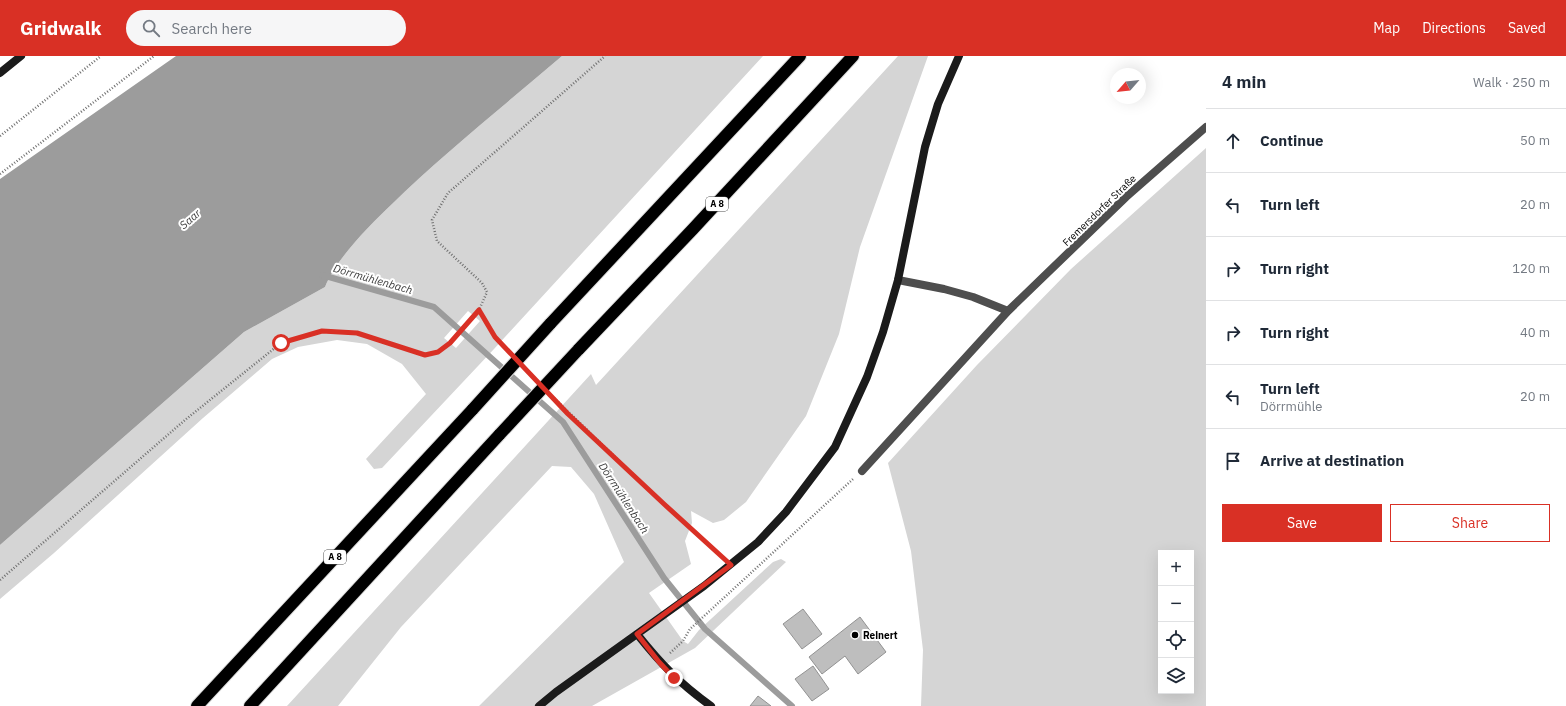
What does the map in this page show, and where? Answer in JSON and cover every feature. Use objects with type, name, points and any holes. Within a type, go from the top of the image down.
[{"type":"highway","name":"A 8","points":[[197,706],[800,56]]},
{"type":"highway","name":"A 8","points":[[250,706],[578,350],[854,56]]},
{"type":"main road","points":[[0,73],[21,56]]},
{"type":"main road","points":[[539,706],[556,692],[704,586],[758,542],[786,512],[835,447],[867,377],[883,332],[898,280],[925,147],[938,104],[959,56]]},
{"type":"main road","points":[[637,634],[674,678],[711,706]]},
{"type":"street","name":"Fremersdorfer Straße","points":[[862,471],[1008,311],[1126,197],[1206,126]]},
{"type":"street","points":[[898,280],[944,289],[973,297],[1008,311]]},
{"type":"path","points":[[0,136],[101,56]]},
{"type":"path","points":[[0,174],[154,56]]},
{"type":"path","points":[[0,580],[185,420],[281,343],[322,331],[357,333],[425,355],[438,352],[450,343],[479,310],[487,292],[482,284],[437,241],[432,220],[448,193],[605,56]]},
{"type":"path","points":[[479,310],[495,337],[511,353]]},
{"type":"path","points":[[553,397],[664,504],[731,565]]},
{"type":"path","points":[[683,641],[690,629],[717,606],[862,471]]},
{"type":"shaded area","points":[[562,56],[763,56],[494,349],[382,468],[374,469],[366,459],[426,394],[402,364],[367,344],[337,340],[298,347],[272,359],[203,418],[54,553],[0,599],[0,545],[244,332],[325,287],[330,276],[345,254],[382,213],[454,147]],"holes":[[[468,311],[480,321],[456,348],[444,338]]]},
{"type":"shaded area","points":[[898,56],[928,56],[860,247],[839,334],[806,416],[746,502],[724,520],[713,523],[691,511],[692,523],[685,541],[691,564],[649,593],[683,641],[688,644],[699,630],[773,562],[781,559],[786,562],[695,648],[592,706],[479,706],[624,562],[594,494],[571,467],[552,466],[401,627],[338,706],[287,706],[591,374],[596,385]]},
{"type":"shaded area","points":[[1206,148],[1206,706],[921,706],[923,650],[911,551],[888,463],[977,365],[1071,269]]},
{"type":"water","name":"Saar","points":[[176,56],[562,56],[454,147],[382,213],[345,254],[330,276],[325,287],[244,332],[0,545],[0,179]]},
{"type":"building","points":[[803,609],[822,634],[802,649],[783,624]]},
{"type":"building","name":"Reinert","points":[[860,617],[886,652],[858,674],[845,656],[822,674],[809,657]]},
{"type":"building","points":[[813,666],[829,689],[812,701],[795,679]]},
{"type":"building","points":[[758,696],[771,706],[750,706]]},
{"type":"waterway","name":"Dörrmühlenbach","points":[[322,275],[434,307],[563,422],[664,578],[705,629],[792,706]]},
{"type":"place","name":"Reinert","points":[[855,635]]},
{"type":"route","points":[[281,343],[322,331],[357,333],[425,355],[438,352],[450,343],[479,310],[495,337],[568,414],[731,565],[637,634],[674,678]]}]
